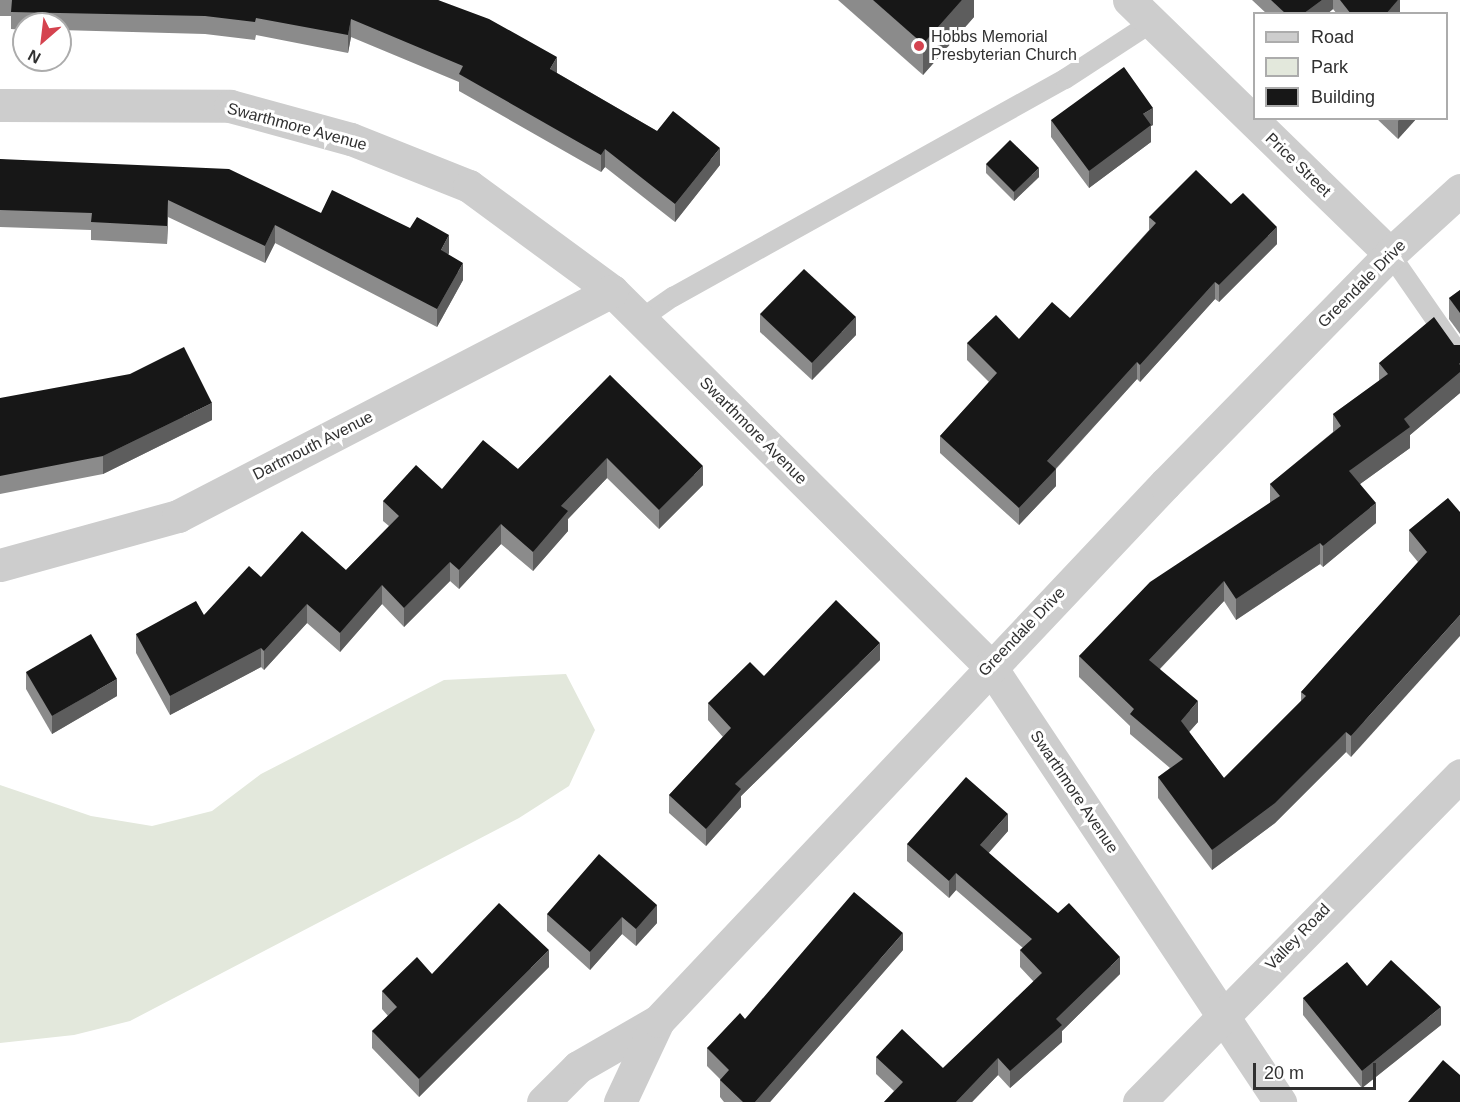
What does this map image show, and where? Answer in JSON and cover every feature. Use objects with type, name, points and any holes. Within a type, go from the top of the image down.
[{"type":"street","name":"Price Street","points":[[1129,0],[1390,254]]},
{"type":"street","name":"Swarthmore Avenue","points":[[0,105],[230,106],[351,139],[469,186],[612,291],[990,666],[1280,1102]]},
{"type":"street","name":"Greendale Drive","points":[[620,1102],[658,1021],[990,666],[1390,254],[1460,190]]},
{"type":"street","name":"Dartmouth Avenue","points":[[0,566],[178,516],[612,291]]},
{"type":"street","name":"Valley Road","points":[[1139,1102],[1460,775]]},
{"type":"street","points":[[543,1102],[578,1067],[658,1021]]},
{"type":"lane","points":[[641,319],[673,297],[1065,79],[1151,23]]},
{"type":"lane","points":[[1390,254],[1460,355]]},
{"type":"green space","points":[[566,674],[595,730],[569,786],[519,818],[130,1021],[74,1035],[0,1043],[0,785],[91,816],[152,826],[212,811],[261,774],[444,680]]},
{"type":"building","points":[[12,0],[438,0],[489,19],[557,57],[550,69],[657,131],[673,111],[720,148],[675,204],[605,149],[601,155],[459,74],[463,66],[351,19],[348,35],[256,18],[255,22],[205,16],[11,12]]},
{"type":"building","points":[[873,0],[962,0],[923,44]]},
{"type":"building","points":[[1271,0],[1322,0],[1306,12],[1284,12]]},
{"type":"building","points":[[1340,0],[1398,0],[1388,12],[1349,12]]},
{"type":"building","points":[[1124,67],[1153,108],[1143,114],[1151,125],[1089,171],[1051,120]]},
{"type":"building","points":[[1010,140],[1039,168],[1014,192],[986,164]]},
{"type":"building","points":[[0,159],[229,169],[321,213],[332,190],[410,228],[417,217],[449,235],[441,250],[463,263],[437,309],[275,225],[265,246],[168,200],[167,226],[91,222],[92,213],[0,210]]},
{"type":"building","points":[[1196,170],[1231,204],[1243,193],[1277,227],[1219,285],[1215,282],[1140,365],[1137,362],[1047,461],[1056,469],[1019,508],[940,436],[997,373],[967,343],[996,315],[1019,339],[1052,302],[1070,318],[1156,223],[1149,217]]},
{"type":"building","points":[[804,269],[856,317],[812,363],[760,314]]},
{"type":"building","points":[[1460,290],[1460,313],[1449,298]]},
{"type":"building","points":[[1434,317],[1454,345],[1460,345],[1460,372],[1404,419],[1410,427],[1349,471],[1376,503],[1323,546],[1320,543],[1236,599],[1224,581],[1149,660],[1198,701],[1181,721],[1224,778],[1306,696],[1301,692],[1427,552],[1409,530],[1448,498],[1460,512],[1460,615],[1351,736],[1346,732],[1275,803],[1212,850],[1158,777],[1183,759],[1130,714],[1134,709],[1079,656],[1150,582],[1280,496],[1270,484],[1341,426],[1333,414],[1388,374],[1379,363]]},
{"type":"building","points":[[184,347],[212,403],[103,456],[0,476],[0,398],[130,374]]},
{"type":"building","points":[[610,375],[703,466],[659,510],[607,458],[561,506],[568,511],[533,552],[501,524],[459,570],[450,562],[404,608],[382,585],[340,633],[307,604],[264,651],[261,648],[170,696],[136,634],[196,601],[204,615],[249,566],[261,577],[302,531],[346,570],[399,516],[383,501],[416,465],[442,489],[483,440],[518,469]]},
{"type":"building","points":[[836,600],[880,643],[735,784],[741,789],[706,829],[669,795],[731,728],[708,703],[750,662],[764,676]]},
{"type":"building","points":[[91,634],[117,679],[52,716],[26,672]]},
{"type":"building","points":[[966,777],[1008,814],[980,845],[1058,913],[1069,903],[1120,957],[1056,1019],[1062,1025],[1010,1071],[998,1058],[956,1102],[884,1102],[903,1082],[876,1057],[902,1029],[943,1068],[1042,973],[1020,950],[1032,939],[956,873],[949,881],[907,844]]},
{"type":"building","points":[[599,854],[657,905],[636,929],[622,917],[590,952],[547,914]]},
{"type":"building","points":[[854,892],[903,933],[755,1102],[743,1102],[720,1080],[729,1070],[707,1048],[740,1013],[745,1019]]},
{"type":"building","points":[[499,903],[549,950],[419,1079],[372,1031],[397,1007],[382,991],[417,957],[432,974]]},
{"type":"building","points":[[1391,960],[1441,1007],[1362,1071],[1303,998],[1347,962],[1367,986]]},
{"type":"building","points":[[1443,1060],[1460,1075],[1460,1102],[1408,1102]]},
{"type":"place","name":"Hobbs Memorial Presbyterian Church","points":[[919,46]]}]
